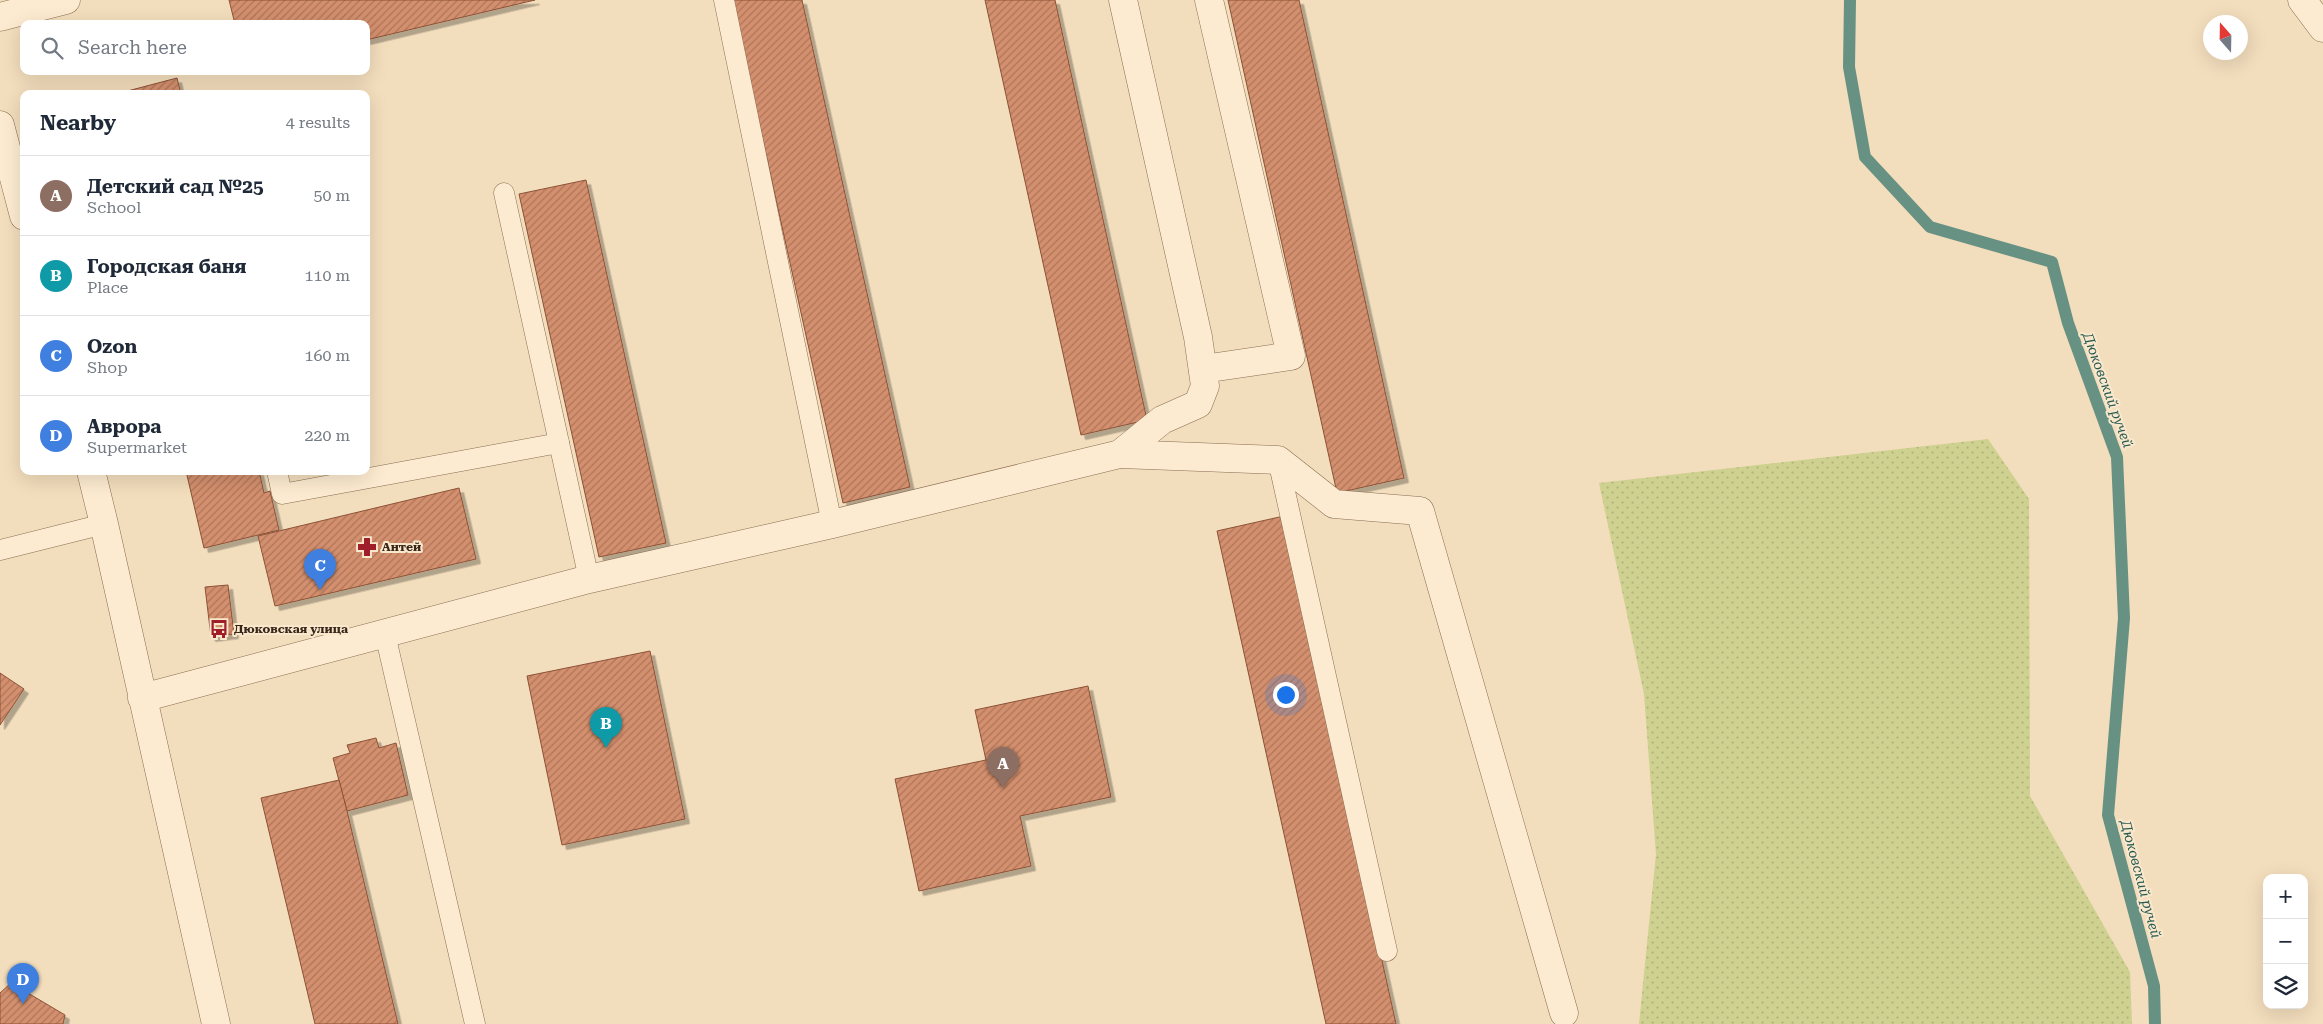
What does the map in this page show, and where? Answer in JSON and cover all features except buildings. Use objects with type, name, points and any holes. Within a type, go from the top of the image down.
[{"type":"street","points":[[0,17],[66,0]]},
{"type":"street","points":[[1120,454],[1162,420],[1198,404],[1205,386],[1203,369],[1123,0]]},
{"type":"street","points":[[1203,369],[1291,356],[1209,0]]},
{"type":"street","points":[[2302,0],[2323,28]]},
{"type":"street","points":[[0,125],[20,201]]},
{"type":"street","points":[[142,698],[589,579],[832,524],[1120,454],[1278,460],[1334,504],[1420,511],[1564,1013]]},
{"type":"street","points":[[92,475],[216,1024]]},
{"type":"lane","points":[[724,0],[832,524]]},
{"type":"lane","points":[[504,193],[589,579]]},
{"type":"lane","points":[[278,475],[282,494],[559,443]]},
{"type":"lane","points":[[1278,460],[1387,951]]},
{"type":"lane","points":[[0,550],[104,524]]},
{"type":"lane","points":[[385,634],[475,1024]]},
{"type":"green space","points":[[1988,439],[2029,499],[2030,796],[2130,972],[2132,1024],[1639,1024],[1656,854],[1644,694],[1599,483]]},
{"type":"waterway","name":"Дюковский ручей","points":[[1850,0],[1849,67],[1865,157],[1930,227],[2052,262],[2068,323],[2117,457],[2124,618],[2108,815],[2154,986],[2155,1024]]},
{"type":"place","name":"Антей","points":[[367,547]]},
{"type":"place","name":"Ozon","points":[[320,590]]},
{"type":"place","name":"Дюковская улица","points":[[219,629]]},
{"type":"place","name":"Городская баня","points":[[606,748]]},
{"type":"place","name":"Детский сад №25","points":[[1003,788]]},
{"type":"place","name":"Аврора","points":[[23,1004]]}]
